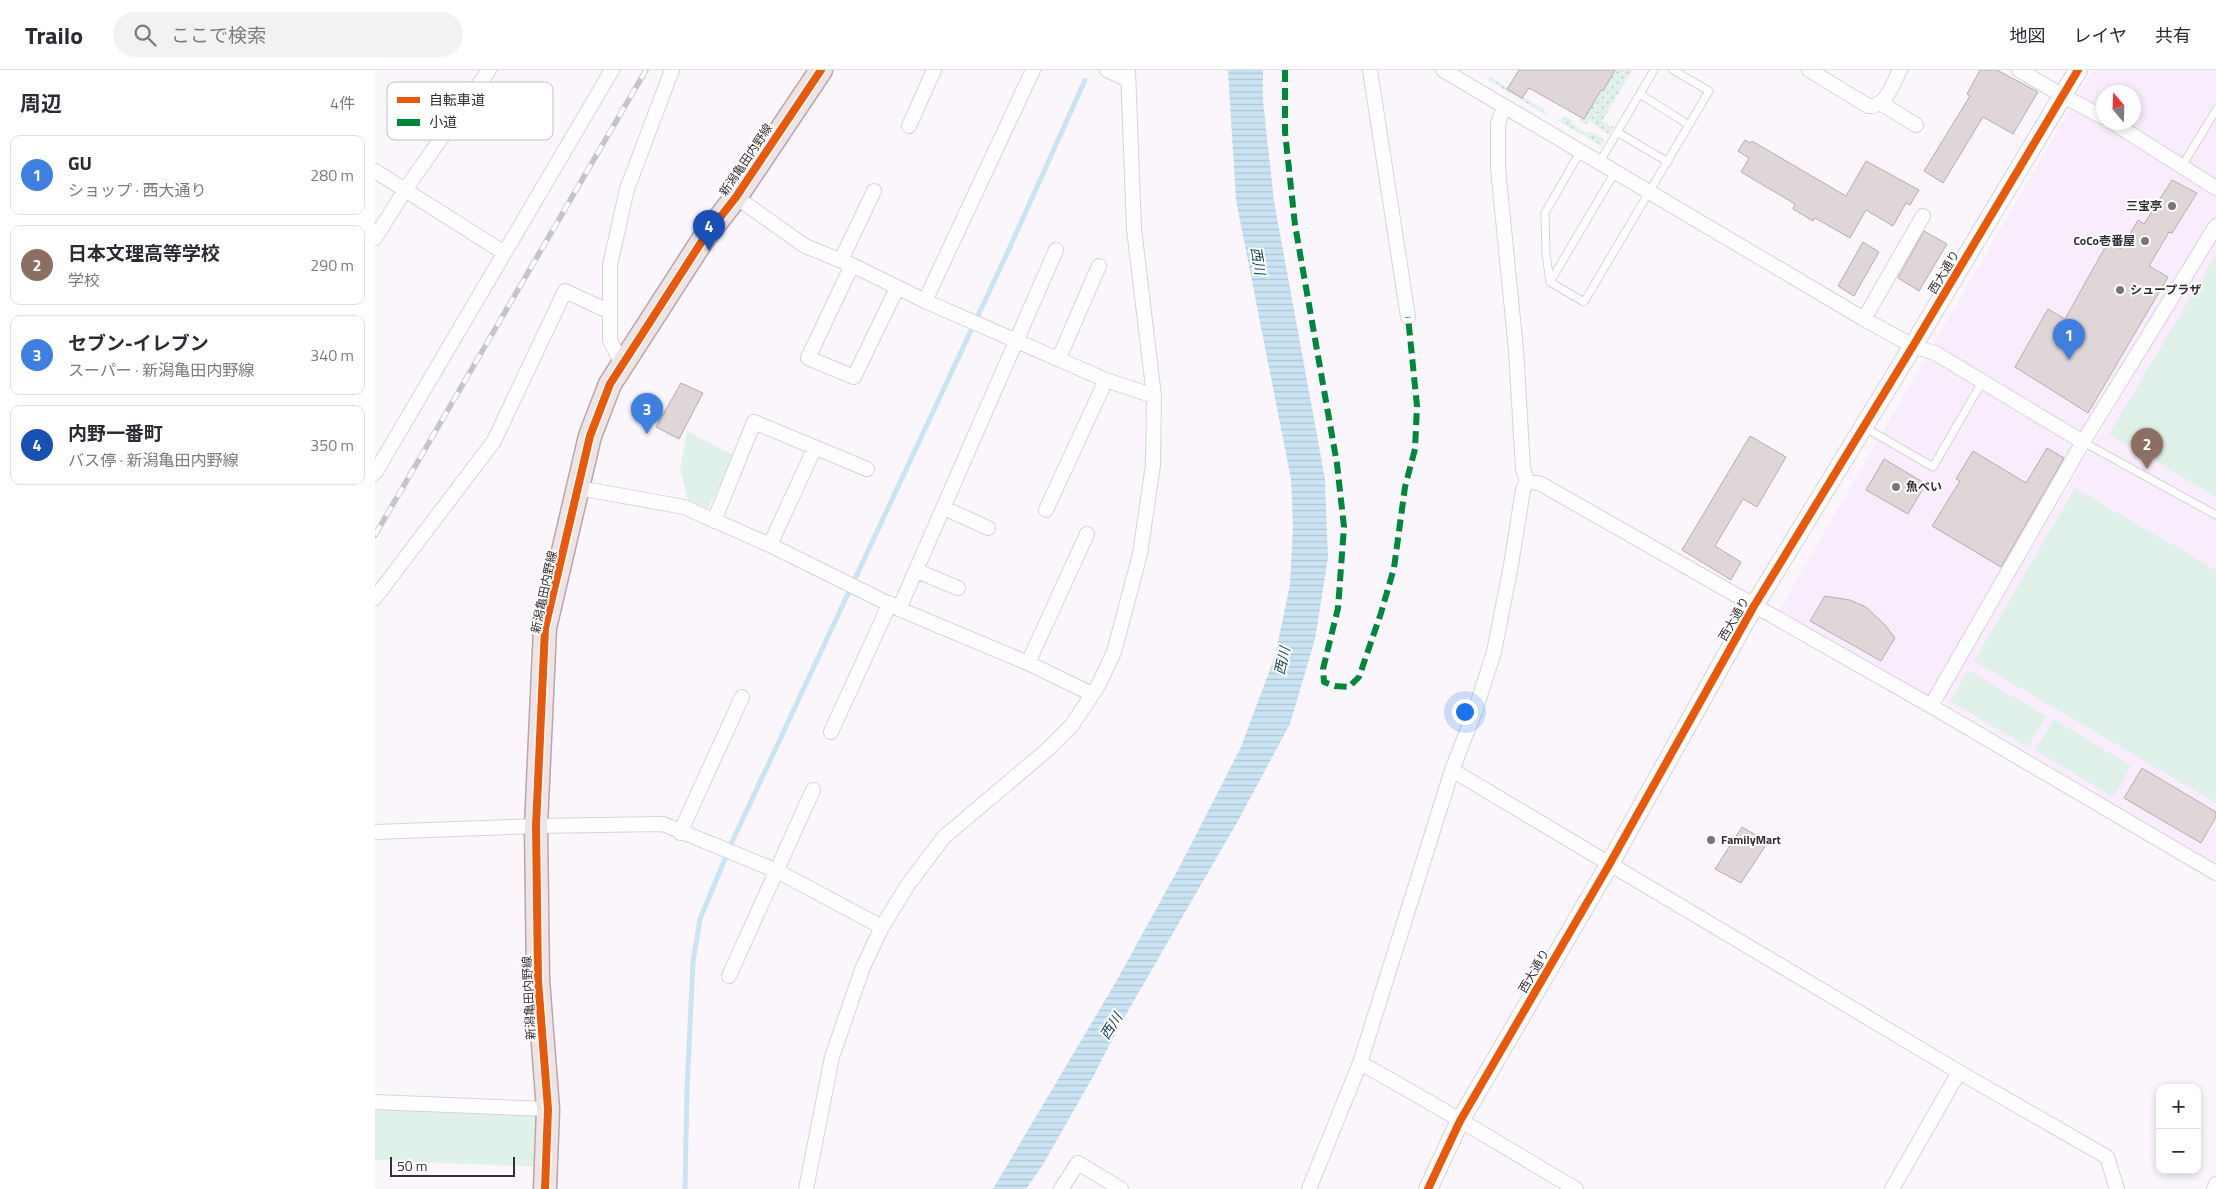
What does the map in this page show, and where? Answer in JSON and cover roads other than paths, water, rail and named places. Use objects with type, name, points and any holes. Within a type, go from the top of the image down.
[{"type":"main road","name":"新潟亀田内野線","points":[[545,1189],[548,1109],[538,980],[536,826],[545,628],[590,436],[610,384],[704,238],[736,197],[821,70]]},
{"type":"street","points":[[481,82],[489,70]]},
{"type":"street","points":[[375,473],[503,252],[612,70]]},
{"type":"street","points":[[623,364],[610,340],[610,265],[627,189],[672,70]]},
{"type":"street","points":[[909,126],[934,70]]},
{"type":"street","points":[[925,301],[1033,70]]},
{"type":"street","points":[[806,1189],[832,1057],[863,967],[882,927],[907,886],[944,837],[1047,750],[1073,725],[1114,652],[1140,554],[1153,465],[1154,396],[1134,229],[1128,75],[1107,70]]},
{"type":"street","points":[[1370,70],[1408,317]]},
{"type":"street","points":[[1443,70],[1864,319],[1913,346],[1935,353],[2083,442]]},
{"type":"street","points":[[1809,70],[1868,106],[1875,107],[1881,104],[1900,70]]},
{"type":"street","points":[[2019,70],[2096,113]]},
{"type":"street","name":"西大通り","points":[[1428,1189],[1460,1121],[1609,865],[1754,606],[1913,346],[2078,70]]},
{"type":"street","points":[[1881,104],[1916,124]]},
{"type":"street","points":[[1309,1189],[1360,1064],[1452,770],[1475,711],[1493,652],[1511,565],[1523,490],[1527,481],[1523,469],[1516,350],[1498,168],[1498,123],[1504,107]]},
{"type":"street","points":[[2125,130],[2216,188]]},
{"type":"street","points":[[375,238],[405,190],[440,140]]},
{"type":"street","points":[[375,171],[503,252]]},
{"type":"street","points":[[874,191],[808,358],[854,377],[897,288]]},
{"type":"street","points":[[736,197],[805,246],[1106,380],[1154,396]]},
{"type":"street","points":[[1864,319],[1923,216]]},
{"type":"street","points":[[1931,706],[2083,442],[2216,226]]},
{"type":"street","points":[[831,732],[895,606],[917,571],[1056,250]]},
{"type":"street","points":[[1059,358],[1099,266]]},
{"type":"street","points":[[375,598],[494,441],[565,290],[610,312]]},
{"type":"street","points":[[1046,510],[1106,380]]},
{"type":"street","points":[[714,521],[755,422],[867,469]]},
{"type":"street","points":[[769,546],[815,447]]},
{"type":"street","points":[[1527,481],[1541,484],[1931,706],[2216,874]]},
{"type":"street","points":[[579,488],[684,506],[895,606],[1028,663],[1092,694]]},
{"type":"street","points":[[944,508],[988,528]]},
{"type":"street","points":[[1028,663],[1087,534]]},
{"type":"street","points":[[917,571],[959,588]]},
{"type":"street","points":[[680,833],[742,697]]},
{"type":"street","points":[[1452,770],[1959,1072],[2107,1157],[2117,1189]]},
{"type":"street","points":[[729,976],[813,790]]},
{"type":"street","points":[[375,832],[536,826],[663,824],[680,833],[777,871],[882,927]]},
{"type":"street","points":[[1360,1064],[1426,1098],[1460,1121],[1576,1189]]},
{"type":"street","points":[[1892,1189],[1959,1072]]},
{"type":"street","points":[[375,1102],[548,1109]]},
{"type":"street","points":[[1061,1189],[1078,1162],[1121,1189]]},
{"type":"street","points":[[2214,1189],[2216,1184]]},
{"type":"lane","points":[[1599,163],[1654,70]]},
{"type":"lane","points":[[1550,282],[1584,302],[1668,162],[1709,91],[1673,70]]},
{"type":"lane","points":[[1640,94],[1689,125]]},
{"type":"lane","points":[[2182,166],[2216,110]]},
{"type":"lane","points":[[1617,132],[1668,162]]},
{"type":"lane","points":[[1550,282],[1546,253],[1545,213],[1580,152]]},
{"type":"lane","points":[[1550,282],[1615,172]]},
{"type":"lane","points":[[1864,427],[1933,466],[1982,382]]},
{"type":"lane","points":[[2083,442],[2216,515]]},
{"type":"water","name":"西川","points":[[1228,70],[1263,70],[1263,101],[1274,201],[1325,479],[1328,558],[1315,639],[1290,724],[1239,819],[1121,1023],[1041,1168],[1026,1189],[993,1189],[1117,980],[1181,864],[1241,747],[1275,656],[1290,585],[1293,526],[1291,479],[1236,200]]},
{"type":"waterway","points":[[685,1189],[687,1088],[693,962],[700,919],[732,842],[1010,247],[1085,80]]},
{"type":"railway","points":[[375,535],[646,70]]},
{"type":"place","name":"三宝亭","points":[[2172,206]]},
{"type":"place","name":"CoCo壱番屋","points":[[2145,241]]},
{"type":"place","name":"内野一番町","points":[[709,251]]},
{"type":"place","name":"シュープラザ","points":[[2120,290]]},
{"type":"place","name":"GU","points":[[2069,360]]},
{"type":"place","name":"セブン-イレブン","points":[[647,434]]},
{"type":"place","name":"日本文理高等学校","points":[[2147,469]]},
{"type":"place","name":"魚べい","points":[[1896,487]]},
{"type":"place","name":"FamilyMart","points":[[1711,840]]}]
